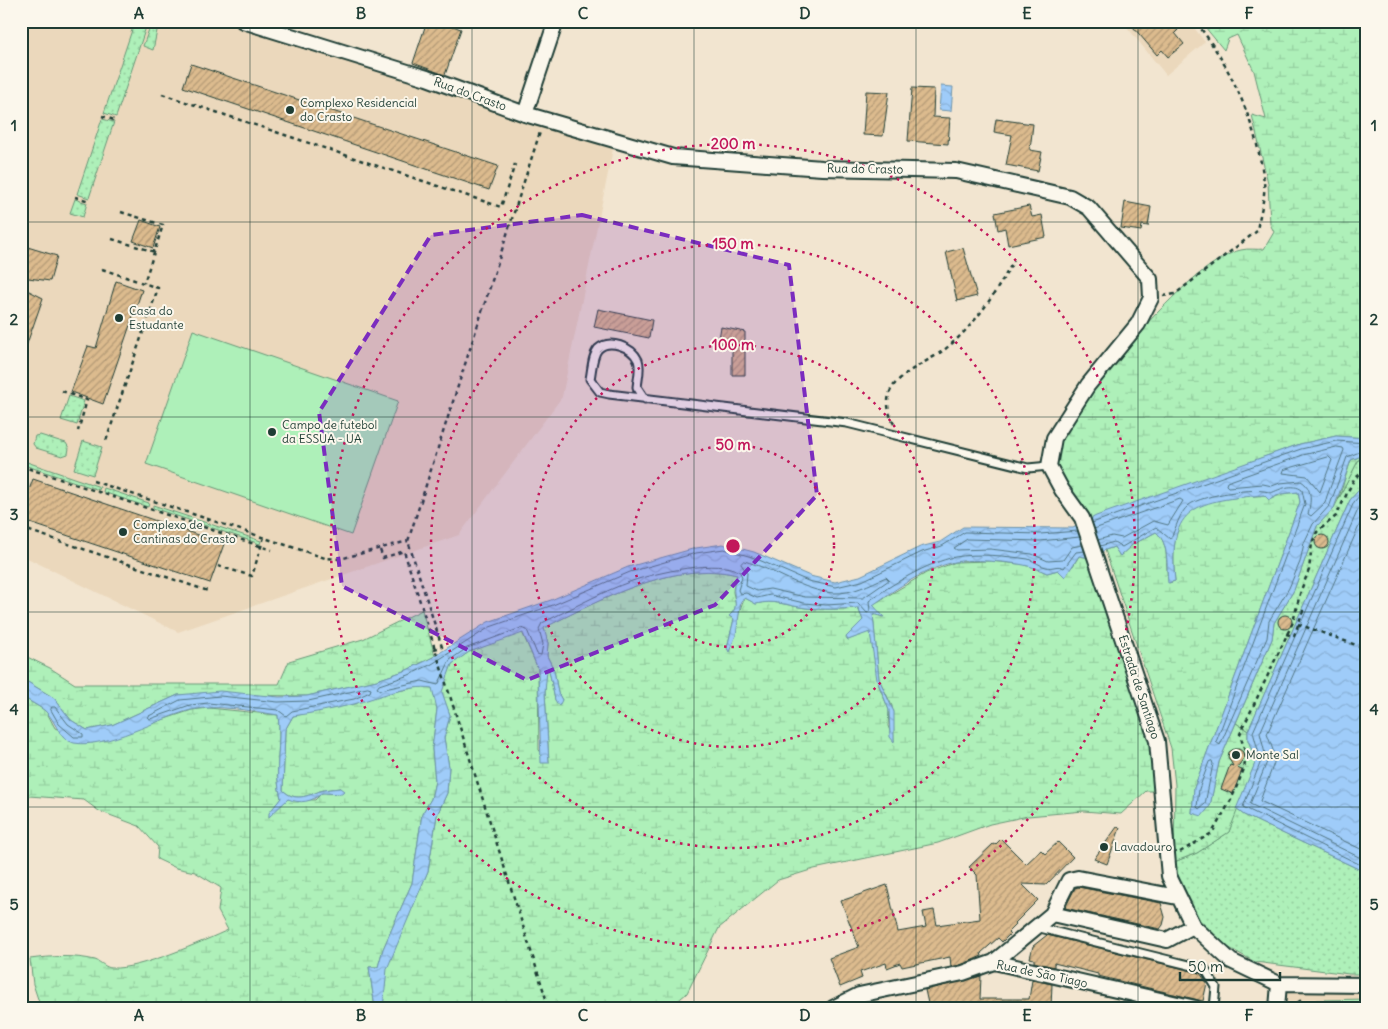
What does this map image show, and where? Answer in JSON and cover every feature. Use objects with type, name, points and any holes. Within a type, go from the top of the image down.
[{"type":"street","name":"Rua do Crasto","points":[[243,21],[427,78],[525,114],[673,157],[822,168],[956,170],[1070,197],[1089,208],[1150,279],[1151,298]]},
{"type":"street","points":[[525,114],[556,21]]},
{"type":"street","points":[[1049,466],[1054,438],[1088,385],[1138,324],[1151,298]]},
{"type":"street","name":"Estrada de Santiago","points":[[1049,466],[1062,490],[1082,518],[1157,741],[1165,807],[1166,860],[1169,876],[1178,897],[1193,926],[1231,961],[1279,984]]},
{"type":"street","points":[[994,962],[1052,914],[1069,880],[1078,878],[1178,897]]},
{"type":"street","points":[[1052,914],[1167,940],[1193,926]]},
{"type":"street","name":"Rua de São Tiago","points":[[833,1008],[859,995],[963,973],[994,962],[1145,1002],[1195,1008]]},
{"type":"street","points":[[1277,1008],[1279,984],[1367,985]]},
{"type":"lane","points":[[645,399],[637,387],[639,364],[634,353],[612,343],[604,345],[598,350],[594,358],[590,379],[594,387],[600,392],[645,399],[847,423],[1028,468],[1049,466]]},
{"type":"lane","points":[[1036,927],[1189,963],[1205,969],[1216,988],[1214,1008]]},
{"type":"path","points":[[1151,298],[1174,294],[1257,231],[1264,183],[1252,132],[1231,77],[1214,45],[1195,21]]},
{"type":"path","points":[[162,94],[501,207],[515,164]]},
{"type":"path","points":[[102,116],[117,120]]},
{"type":"path","points":[[434,649],[442,647],[408,542],[544,119]]},
{"type":"path","points":[[75,196],[90,201]]},
{"type":"path","points":[[121,212],[163,226],[144,283]]},
{"type":"path","points":[[112,238],[155,252]]},
{"type":"path","points":[[901,437],[888,412],[889,394],[894,384],[944,350],[965,332],[996,292],[1014,260]]},
{"type":"path","points":[[102,269],[158,288],[106,441]]},
{"type":"path","points":[[62,391],[87,400],[78,431]]},
{"type":"path","points":[[21,466],[272,550]]},
{"type":"path","points":[[1166,860],[1212,833],[1231,800],[1244,769],[1246,755],[1240,734],[1294,622],[1309,570],[1312,543],[1317,532],[1336,516],[1354,479],[1367,471]]},
{"type":"path","points":[[94,481],[325,558],[340,559],[408,542]]},
{"type":"path","points":[[100,492],[103,484]]},
{"type":"path","points":[[150,509],[153,501]]},
{"type":"path","points":[[21,528],[208,591]]},
{"type":"path","points":[[218,566],[252,576],[264,537]]},
{"type":"path","points":[[380,550],[383,558],[404,551],[549,1008]]},
{"type":"path","points":[[1288,634],[1294,636],[1303,611],[1298,609]]},
{"type":"path","points":[[1298,624],[1367,649]]},
{"type":"path","points":[[1291,1008],[1300,1000],[1306,998]]},
{"type":"highlighted area","points":[[582,215],[789,265],[817,495],[715,605],[527,680],[342,586],[319,412],[431,235]]},
{"type":"shaded area","points":[[21,21],[227,21],[613,149],[562,397],[459,535],[178,632],[21,555]]},
{"type":"shaded area","points":[[1122,21],[1189,21],[1205,42],[1166,75]]},
{"type":"shaded area","points":[[1279,984],[1367,985],[1367,1008],[1277,1008]]},
{"type":"green space","points":[[125,21],[148,21],[116,117],[104,113],[134,24]]},
{"type":"green space","points":[[152,21],[159,21],[153,50],[143,46]]},
{"type":"green space","points":[[1200,21],[1367,21],[1367,438],[1336,436],[1300,444],[1089,520],[1059,470],[1056,456],[1062,436],[1076,412],[1095,384],[1118,356],[1187,284],[1212,264],[1232,253],[1244,249],[1264,249],[1274,232],[1270,224],[1268,183],[1252,115],[1266,119],[1254,71],[1237,35],[1228,39],[1224,50]]},
{"type":"green space","points":[[102,119],[114,122],[89,198],[77,194]]},
{"type":"green space","points":[[75,199],[87,203],[83,217],[70,213]]},
{"type":"green space","name":"Campo de futebol da ESSUA - UA","points":[[193,330],[398,401],[351,535],[146,464]]},
{"type":"green space","points":[[69,396],[84,401],[77,425],[61,420]]},
{"type":"green space","points":[[40,435],[66,443],[69,448],[68,454],[62,456],[36,448],[33,444],[35,436]]},
{"type":"green space","points":[[83,441],[102,447],[93,475],[74,469]]},
{"type":"green space","points":[[1367,454],[1367,457],[1359,459],[1338,500],[1351,460]]},
{"type":"green space","points":[[1367,457],[1367,481],[1350,500],[1248,731],[1236,723],[1272,639],[1274,623],[1294,590],[1317,526],[1334,508],[1359,459]]},
{"type":"green space","points":[[21,460],[100,487],[99,490],[21,464]]},
{"type":"green space","points":[[104,488],[149,503],[148,507],[103,492]]},
{"type":"green space","points":[[1298,492],[1300,502],[1194,788],[1192,813],[1210,806],[1219,762],[1236,723],[1248,731],[1248,740],[1256,761],[1229,832],[1197,853],[1174,862],[1175,785],[1171,748],[1105,550],[1114,547],[1120,556],[1132,545],[1156,532],[1164,543],[1169,583],[1175,581],[1174,552],[1177,533],[1185,516],[1192,509],[1207,502],[1264,495],[1269,500],[1281,494]]},
{"type":"green space","points":[[153,505],[261,541],[260,544],[153,508]]},
{"type":"green space","points":[[1079,556],[1091,558],[1154,739],[1160,791],[1146,791],[1121,814],[1084,811],[1028,816],[990,824],[938,843],[814,869],[778,880],[719,928],[687,993],[674,1004],[674,1008],[383,1008],[386,969],[428,871],[437,815],[447,793],[449,767],[444,738],[450,715],[441,692],[452,664],[469,652],[522,632],[538,669],[539,750],[549,762],[545,692],[546,670],[549,670],[555,700],[562,700],[558,693],[554,670],[547,656],[548,643],[543,628],[637,585],[688,573],[713,572],[737,575],[733,590],[735,607],[729,616],[734,619],[727,648],[729,651],[745,598],[756,604],[775,603],[819,609],[858,608],[863,620],[846,637],[848,640],[870,631],[879,686],[889,710],[888,726],[894,741],[892,706],[879,679],[873,614],[883,617],[872,605],[926,573],[956,562],[989,561],[1029,565],[1047,573],[1073,566]]},
{"type":"green space","points":[[422,610],[435,656],[407,670],[377,680],[307,696],[178,695],[112,725],[87,730],[71,720],[54,698],[21,678],[21,654],[50,668],[75,684],[279,684],[289,661],[363,639]]},
{"type":"green space","points":[[423,686],[433,688],[437,709],[432,749],[435,781],[431,799],[422,814],[412,883],[383,949],[378,967],[369,967],[375,1008],[41,1008],[33,984],[30,959],[79,957],[95,960],[110,968],[123,967],[154,960],[228,930],[218,911],[221,888],[195,872],[176,868],[157,859],[158,847],[139,826],[99,811],[84,800],[29,796],[21,799],[21,696],[46,711],[55,728],[92,743],[192,710],[209,708],[278,715],[278,778],[281,798],[276,805],[288,799],[315,800],[322,793],[340,788],[322,790],[301,797],[292,796],[283,790],[285,730],[293,716],[355,704],[374,696]]},
{"type":"green space","points":[[1236,809],[1244,815],[1367,873],[1367,974],[1349,974],[1255,962],[1224,945],[1201,922],[1184,895],[1174,862],[1197,853],[1229,832]]},
{"type":"green space","points":[[1367,999],[1367,1008],[1295,1008],[1302,1004],[1316,1005],[1316,1000]]},
{"type":"water","points":[[941,86],[953,87],[951,111],[939,110]]},
{"type":"water","points":[[1336,436],[1367,438],[1367,454],[1351,460],[1334,508],[1317,526],[1294,590],[1274,623],[1272,639],[1219,762],[1210,806],[1202,816],[1192,813],[1194,788],[1300,502],[1298,492],[1281,494],[1269,500],[1264,495],[1221,500],[1192,511],[1182,522],[1176,536],[1174,555],[1175,581],[1168,583],[1164,543],[1156,532],[1132,545],[1120,556],[1114,547],[1091,558],[1079,556],[1065,577],[1058,570],[1047,573],[1020,564],[967,561],[955,562],[933,569],[902,586],[873,605],[884,617],[873,614],[879,679],[894,712],[894,742],[890,737],[889,710],[877,680],[870,632],[848,640],[846,637],[863,620],[858,608],[819,609],[775,603],[756,604],[745,598],[741,601],[736,635],[729,652],[727,648],[734,619],[729,616],[735,608],[734,588],[737,575],[713,572],[689,573],[663,578],[612,595],[544,628],[548,643],[547,656],[554,670],[558,693],[562,700],[559,706],[555,700],[549,670],[547,670],[545,692],[549,763],[541,763],[538,669],[523,633],[469,652],[452,664],[442,692],[450,715],[444,738],[449,767],[447,793],[437,815],[428,871],[387,969],[383,1008],[375,1008],[369,967],[378,967],[383,949],[412,883],[422,814],[431,799],[435,781],[432,749],[437,709],[432,688],[423,687],[393,692],[346,706],[293,716],[285,730],[283,790],[287,794],[296,797],[306,796],[327,789],[340,788],[344,791],[342,794],[322,793],[306,801],[288,799],[269,817],[269,813],[281,798],[278,778],[278,715],[235,709],[201,708],[178,714],[133,732],[101,742],[87,744],[69,741],[60,733],[44,710],[21,696],[21,678],[54,698],[71,720],[87,730],[112,725],[178,695],[220,691],[279,697],[307,696],[377,680],[407,670],[430,659],[488,622],[551,600],[628,567],[696,548],[723,544],[754,552],[810,576],[835,582],[860,576],[920,547],[940,542],[963,527],[1073,528],[1096,516],[1300,444]]},
{"type":"water","points":[[1367,481],[1367,873],[1244,815],[1236,809],[1256,761],[1248,740],[1248,731],[1350,500]]},
{"type":"building","points":[[427,21],[439,21],[461,29],[445,75],[413,63]]},
{"type":"building","points":[[1128,21],[1170,21],[1178,30],[1175,33],[1184,44],[1168,57],[1162,50],[1157,55]]},
{"type":"building","name":"Complexo Residencial do Crasto","points":[[191,64],[498,166],[489,190],[183,87]]},
{"type":"building","points":[[912,88],[934,89],[933,117],[950,118],[948,144],[908,141]]},
{"type":"building","points":[[866,91],[889,92],[883,136],[863,135]]},
{"type":"building","points":[[996,119],[1033,124],[1030,150],[1042,152],[1038,171],[1006,165],[1012,135],[994,132]]},
{"type":"building","points":[[1125,202],[1151,207],[1148,226],[1142,225],[1141,231],[1121,228]]},
{"type":"building","points":[[1029,206],[1032,217],[1042,215],[1046,237],[1008,245],[1005,228],[998,230],[995,213]]},
{"type":"building","points":[[141,220],[160,227],[153,248],[133,241]]},
{"type":"building","points":[[21,245],[57,256],[50,281],[21,277]]},
{"type":"building","points":[[963,248],[977,296],[957,301],[946,252]]},
{"type":"building","name":"Casa do Estudante","points":[[116,281],[142,290],[103,404],[71,392],[88,346],[96,348]]},
{"type":"building","points":[[21,287],[43,298],[23,355],[21,354]]},
{"type":"building","points":[[598,309],[652,320],[649,338],[594,327]]},
{"type":"building","points":[[721,327],[745,332],[745,375],[732,375],[732,345],[718,344]]},
{"type":"building","name":"Complexo de Cantinas do Crasto","points":[[33,479],[224,544],[210,583],[21,520],[21,512]]},
{"type":"building","points":[[1319,535],[1325,535],[1329,542],[1325,549],[1319,549],[1315,545],[1315,539]]},
{"type":"building","points":[[1282,615],[1288,615],[1292,622],[1288,629],[1282,629],[1278,625],[1278,619]]},
{"type":"building","points":[[1239,749],[1243,752],[1244,758],[1237,768],[1242,770],[1233,794],[1221,789],[1230,765],[1233,766],[1228,757],[1229,752]]},
{"type":"building","points":[[1117,827],[1120,828],[1107,864],[1094,859]]},
{"type":"building","points":[[1001,839],[1026,864],[1041,850],[1045,854],[1058,842],[1073,857],[1046,885],[1022,884],[1038,900],[1015,923],[1008,932],[1010,934],[1002,942],[998,938],[981,953],[982,956],[961,965],[951,967],[950,957],[902,967],[900,963],[887,968],[886,963],[860,972],[862,978],[840,987],[829,958],[859,947],[841,901],[887,885],[898,932],[926,927],[923,912],[934,910],[937,925],[980,919],[977,875],[969,867],[993,844],[995,845]]},
{"type":"building","points":[[1078,887],[1161,903],[1165,917],[1163,925],[1160,929],[1065,908],[1075,888]]},
{"type":"building","points":[[1047,935],[1200,973],[1207,983],[1203,1001],[1098,976],[1098,974],[1054,963],[1054,967],[1034,962],[1034,959],[1030,958],[1033,946]]},
{"type":"building","points":[[981,976],[980,999],[1029,999],[1032,980],[1052,984],[1051,1007],[929,1008],[925,990]]},
{"type":"place","name":"Complexo Residencial do Crasto","points":[[290,110]]},
{"type":"place","name":"Casa do Estudante","points":[[119,318]]},
{"type":"place","name":"Campo de futebol da ESSUA - UA","points":[[272,432]]},
{"type":"place","name":"Complexo de Cantinas do Crasto","points":[[123,532]]},
{"type":"place","name":"Monte Sal","points":[[1236,755]]},
{"type":"place","name":"Lavadouro","points":[[1104,847]]}]
